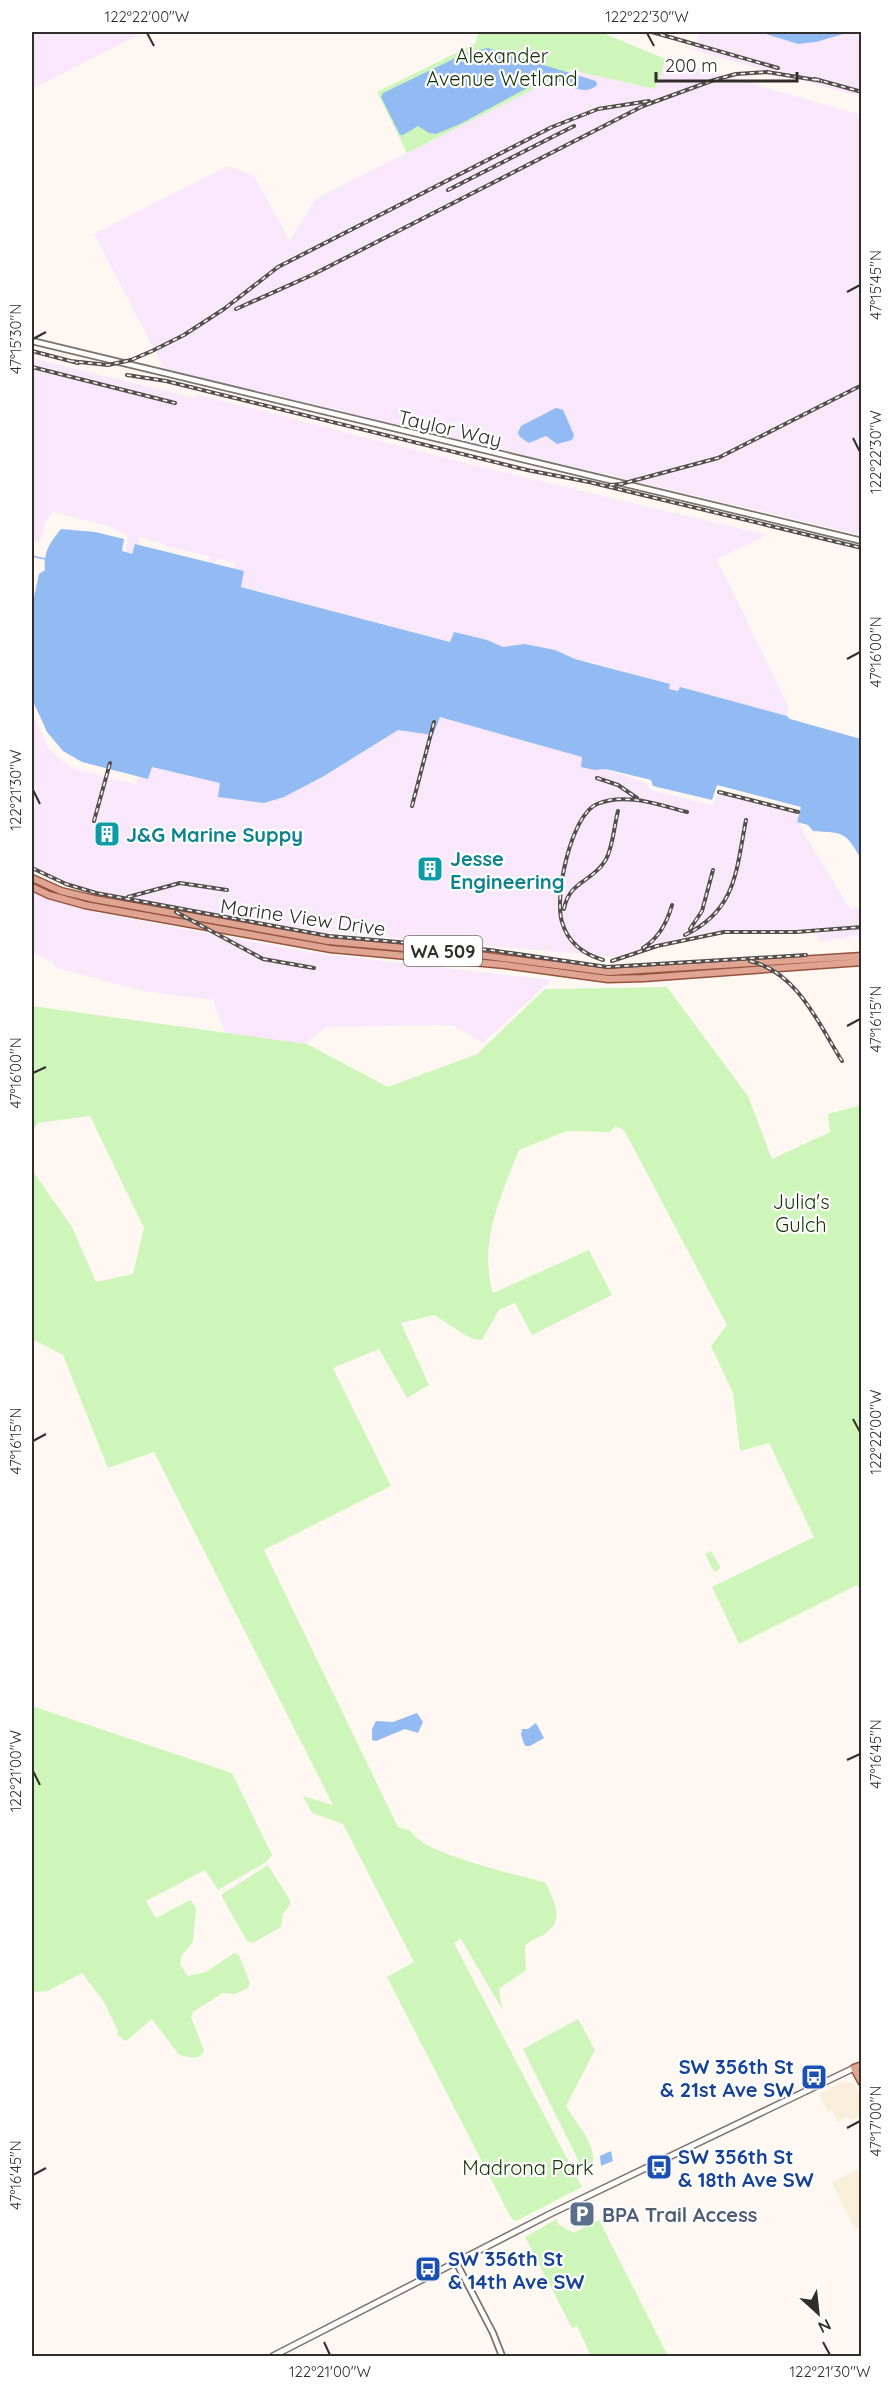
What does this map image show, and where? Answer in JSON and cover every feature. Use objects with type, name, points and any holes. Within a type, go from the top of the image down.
[{"type":"main road","name":"Marine View Drive","points":[[32,878],[62,891],[94,899],[319,939],[471,954],[609,972],[861,956]]},
{"type":"main road","name":"Marine View Drive","points":[[32,887],[49,895],[85,905],[320,947],[504,965],[608,979],[861,962]]},
{"type":"main road","points":[[273,2356],[648,2165],[861,2065]]},
{"type":"main road","points":[[854,2068],[861,2083]]},
{"type":"street","name":"Taylor Way","points":[[32,341],[861,542]]},
{"type":"street","points":[[456,2262],[493,2333],[502,2356]]},
{"type":"shaded area","points":[[32,32],[145,32],[32,89]]},
{"type":"shaded area","points":[[703,32],[760,32],[798,44],[816,42],[850,32],[861,32],[861,97],[693,50],[699,34]]},
{"type":"shaded area","points":[[666,59],[861,115],[861,535],[164,369],[94,234],[228,166],[254,176],[290,240],[315,199],[571,70],[654,89]]},
{"type":"shaded area","points":[[32,358],[195,398],[196,394],[482,467],[767,535],[717,559],[788,706],[787,716],[680,687],[678,691],[669,689],[670,684],[575,659],[555,650],[525,644],[503,647],[487,640],[454,633],[451,642],[240,586],[244,571],[233,569],[235,563],[216,559],[213,569],[209,568],[211,557],[169,547],[158,541],[157,543],[140,537],[135,558],[125,555],[128,536],[105,525],[53,512],[46,521],[40,542],[32,540]]},
{"type":"shaded area","points":[[32,712],[49,749],[74,769],[135,784],[138,777],[148,779],[152,767],[221,783],[218,797],[264,803],[283,797],[324,776],[398,730],[433,735],[440,717],[582,757],[581,766],[595,770],[606,769],[646,783],[652,790],[712,805],[720,791],[795,811],[803,832],[851,910],[861,906],[861,935],[819,942],[817,929],[712,932],[668,941],[626,958],[317,931],[105,893],[68,883],[32,866]]},
{"type":"shaded area","points":[[32,891],[83,910],[307,952],[552,980],[483,1043],[454,1026],[438,1025],[325,1027],[300,1049],[228,1041],[213,1000],[143,991],[57,968],[52,962],[32,953]]},
{"type":"shaded area","points":[[843,2082],[854,2083],[861,2097],[861,2116],[850,2121],[848,2117],[838,2122],[832,2110],[828,2112],[819,2094]]},
{"type":"shaded area","points":[[861,2168],[861,2226],[855,2229],[832,2183]]},
{"type":"green space","name":"Alexander Avenue Wetland","points":[[478,32],[600,32],[666,59],[655,89],[571,70],[407,153],[377,92],[476,43]]},
{"type":"green space","points":[[667,987],[748,1096],[772,1159],[830,1132],[828,1114],[861,1105],[861,1592],[857,1585],[739,1644],[712,1587],[814,1537],[769,1443],[740,1451],[733,1393],[711,1346],[727,1325],[624,1130],[615,1126],[610,1132],[567,1131],[519,1150],[499,1202],[488,1256],[493,1293],[589,1250],[612,1295],[532,1335],[515,1303],[499,1310],[482,1340],[470,1338],[434,1315],[401,1323],[429,1385],[407,1398],[379,1349],[333,1368],[391,1486],[264,1550],[398,1827],[411,1831],[419,1840],[451,1855],[546,1883],[554,1903],[555,1923],[545,1934],[525,1946],[526,1970],[499,1989],[502,2009],[461,1939],[454,1943],[582,2187],[516,2221],[511,2218],[387,1977],[414,1962],[343,1824],[312,1813],[303,1796],[333,1805],[154,1452],[108,1468],[63,1355],[32,1339],[32,1170],[72,1227],[96,1282],[133,1274],[144,1228],[90,1116],[38,1123],[32,1132],[32,1006],[307,1044],[388,1087],[477,1054],[545,989]]},
{"type":"green space","points":[[711,1551],[721,1568],[714,1572],[705,1554]]},
{"type":"green space","points":[[32,1706],[232,1773],[272,1855],[266,1862],[218,1890],[205,1870],[146,1901],[156,1918],[190,1900],[196,1907],[193,1942],[182,1955],[180,1964],[188,1976],[206,1972],[234,1953],[239,1955],[250,1983],[248,1988],[235,1994],[223,1993],[193,2012],[191,2017],[204,2051],[199,2056],[193,2058],[179,2055],[152,2019],[126,2041],[117,2035],[118,2031],[104,2002],[82,1973],[48,1991],[32,1992]]},
{"type":"green space","points":[[268,1865],[290,1900],[290,1905],[283,1914],[281,1927],[253,1943],[247,1941],[221,1895]]},
{"type":"green space","points":[[578,2019],[595,2050],[566,2106],[583,2131],[592,2150],[592,2168],[586,2176],[523,2049]]},
{"type":"green space","points":[[557,2219],[558,2224],[573,2233],[599,2220],[668,2356],[591,2356],[577,2326],[572,2328],[525,2237]]},
{"type":"water","points":[[760,32],[850,32],[816,42],[798,44]]},
{"type":"water","points":[[488,48],[596,81],[597,85],[585,90],[546,78],[460,124],[436,134],[429,133],[418,126],[400,135],[381,97],[383,93],[468,52]]},
{"type":"water","points":[[556,408],[563,410],[574,435],[572,440],[557,444],[546,436],[529,443],[520,437],[518,433],[521,426]]},
{"type":"water","points":[[61,529],[95,532],[124,539],[122,551],[132,554],[135,544],[244,571],[241,587],[450,642],[454,632],[487,640],[503,647],[525,644],[555,650],[575,659],[670,684],[669,689],[678,691],[680,687],[861,739],[861,859],[843,835],[813,831],[808,825],[797,822],[801,807],[717,785],[712,800],[653,786],[651,780],[606,769],[595,770],[581,767],[582,757],[440,717],[433,735],[398,730],[324,776],[284,797],[264,803],[218,797],[220,783],[152,767],[148,779],[82,762],[63,751],[47,732],[32,699],[32,606],[39,574],[45,570],[48,548]]},
{"type":"water","points":[[417,1713],[423,1722],[418,1733],[405,1729],[376,1741],[372,1740],[372,1729],[376,1721],[393,1722]]},
{"type":"water","points":[[536,1723],[544,1738],[530,1746],[525,1746],[521,1735],[522,1729],[528,1729]]},
{"type":"water","points":[[611,2151],[613,2161],[601,2166],[600,2156]]},
{"type":"waterway","points":[[32,556],[45,559]]},
{"type":"railway","points":[[652,32],[778,68]]},
{"type":"railway","points":[[236,309],[312,275],[643,106],[736,74],[767,72],[822,81]]},
{"type":"railway","points":[[815,79],[862,92]]},
{"type":"railway","points":[[70,361],[108,365],[131,360],[152,351],[184,335],[224,309],[278,267],[552,127],[598,109],[649,101]]},
{"type":"railway","points":[[448,190],[574,126]]},
{"type":"railway","points":[[32,351],[78,363]]},
{"type":"railway","points":[[32,367],[175,403]]},
{"type":"railway","points":[[127,375],[166,381],[527,470],[589,482],[862,548]]},
{"type":"railway","points":[[610,485],[718,458],[862,385]]},
{"type":"railway","points":[[412,806],[434,722]]},
{"type":"railway","points":[[94,821],[110,763]]},
{"type":"railway","points":[[597,778],[618,785],[637,798]]},
{"type":"railway","points":[[719,792],[798,812]]},
{"type":"railway","points":[[603,960],[577,947],[568,936],[562,922],[560,894],[563,876],[572,839],[579,823],[597,804],[619,799],[654,803],[687,812]]},
{"type":"railway","points":[[564,909],[571,893],[600,868],[608,856],[618,811]]},
{"type":"railway","points":[[685,935],[715,914],[725,901],[736,872],[746,820]]},
{"type":"railway","points":[[32,868],[66,884],[96,893],[329,936],[490,950],[607,967],[806,955]]},
{"type":"railway","points":[[690,929],[702,911],[713,870]]},
{"type":"railway","points":[[128,897],[180,883],[227,890]]},
{"type":"railway","points":[[643,948],[662,930],[672,905]]},
{"type":"railway","points":[[176,912],[263,959],[314,968]]},
{"type":"railway","points":[[612,961],[657,946],[724,932],[796,932],[862,927]]},
{"type":"railway","points":[[750,961],[767,967],[794,988],[815,1016],[842,1061]]},
{"type":"place","name":"J&G Marine Suppy","points":[[107,834]]},
{"type":"place","name":"Jesse Engineering","points":[[430,869]]},
{"type":"place","name":"SW 356th St & 21st Ave SW","points":[[814,2077]]},
{"type":"place","name":"SW 356th St & 18th Ave SW","points":[[659,2167]]},
{"type":"place","name":"BPA Trail Access","points":[[582,2214]]},
{"type":"place","name":"SW 356th St & 14th Ave SW","points":[[428,2269]]},
{"type":"park label","name":"Julia's Gulch","points":[[801,1212]]},
{"type":"park label","name":"Madrona Park","points":[[528,2167]]}]
